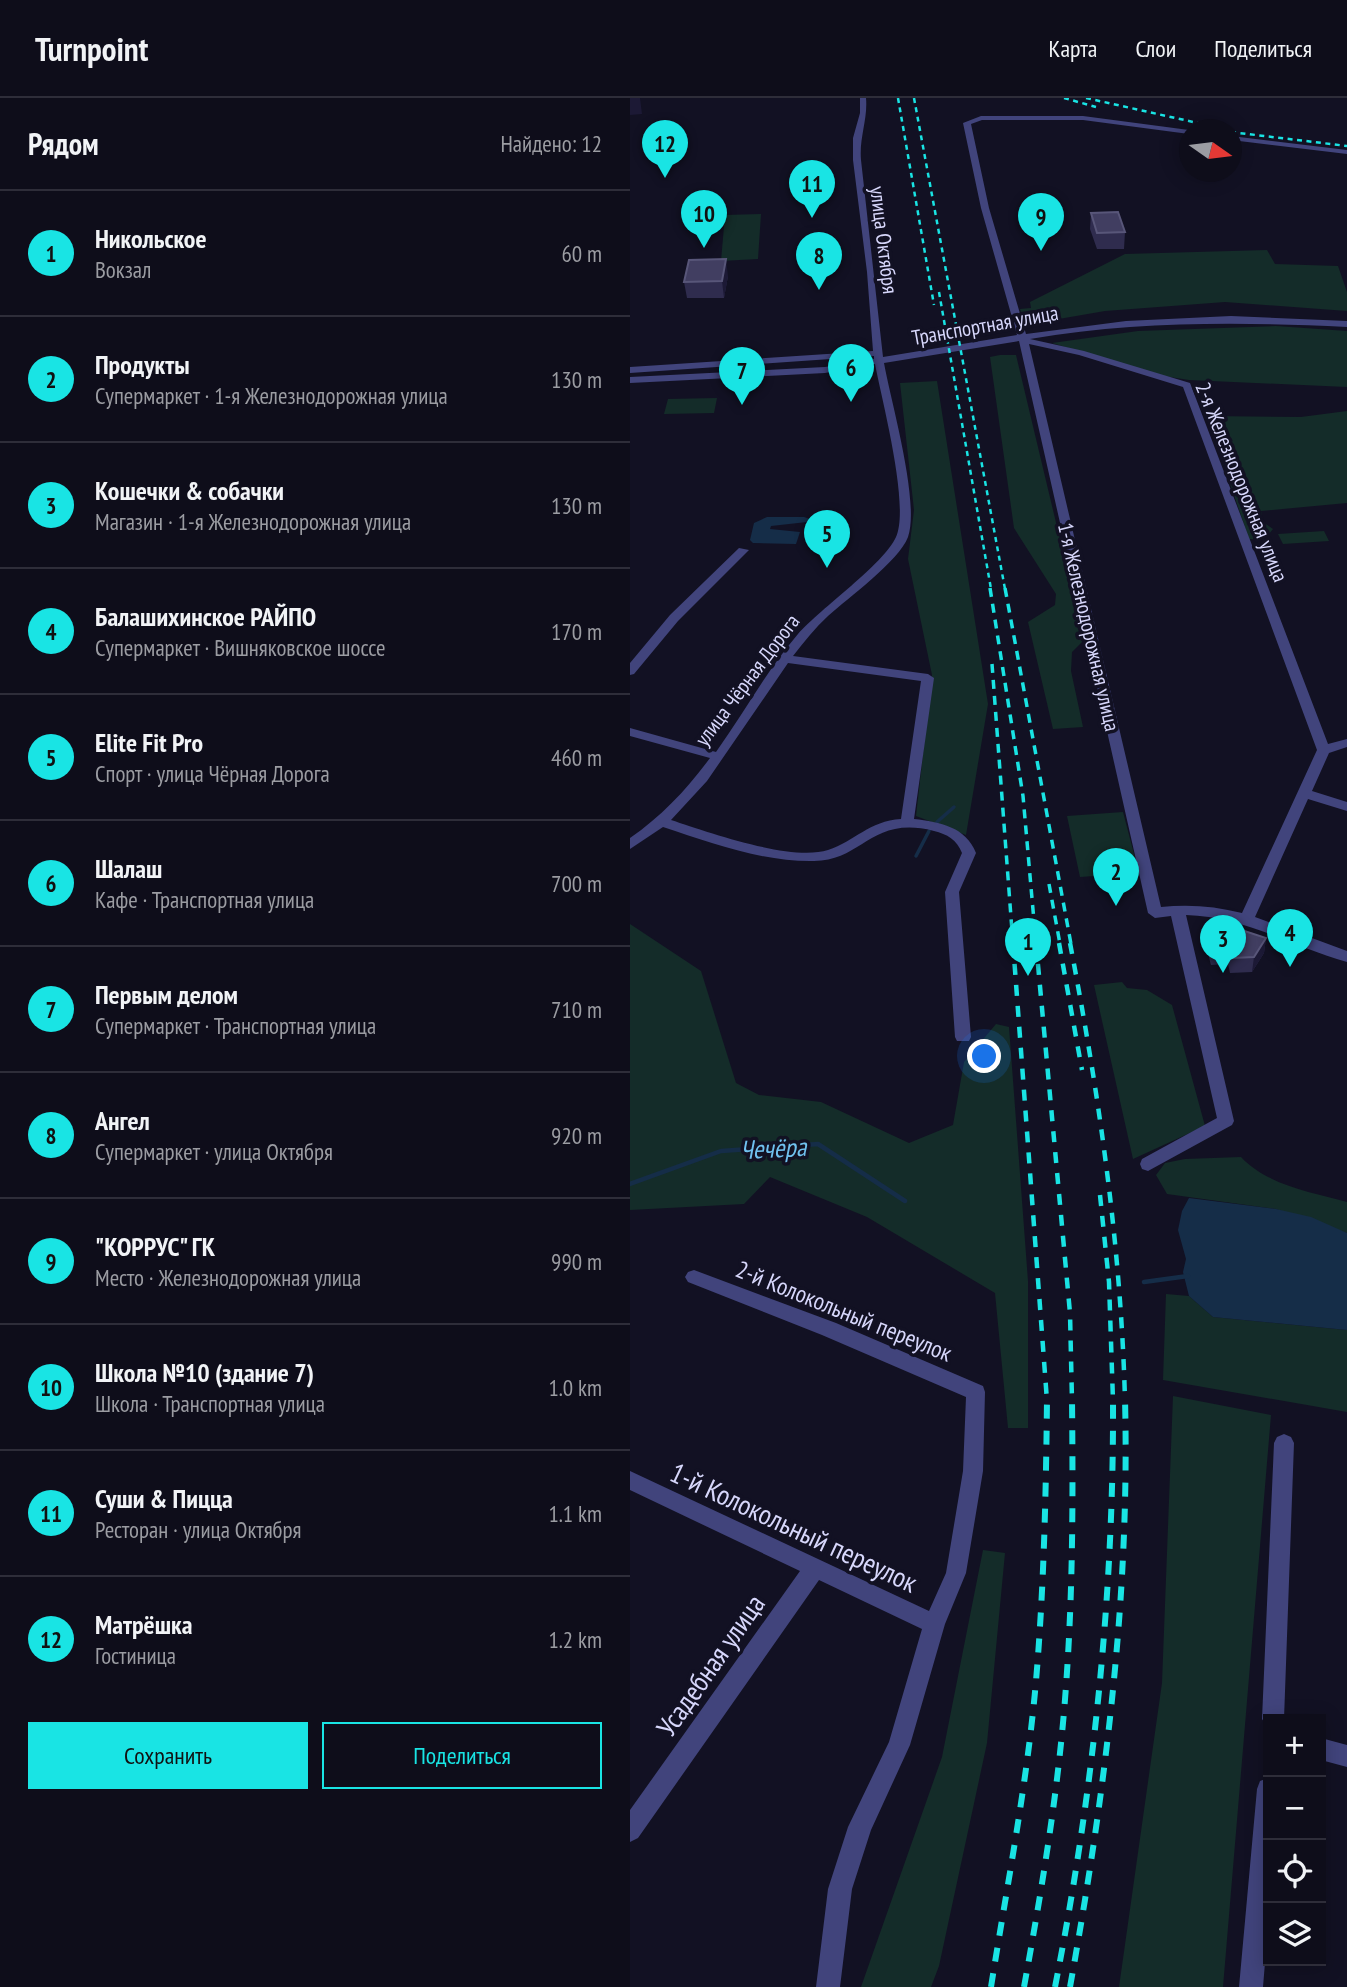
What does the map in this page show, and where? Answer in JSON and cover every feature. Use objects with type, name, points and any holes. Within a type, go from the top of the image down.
[{"type":"street","name":"улица Октября","points":[[863,98],[864,122],[856,141],[877,349],[872,375]]},
{"type":"street","name":"1-я Железнодорожная улица","points":[[1177,909],[1155,913],[1023,340],[985,208],[967,124],[971,120],[1073,117],[1179,131]]},
{"type":"street","points":[[1242,139],[1347,152]]},
{"type":"street","name":"Транспортная улица","points":[[630,378],[799,370],[1124,321],[1347,322]]},
{"type":"street","name":"2-я Железнодорожная улица","points":[[1023,340],[1081,353],[1187,385],[1324,750]]},
{"type":"street","points":[[630,378],[877,349]]},
{"type":"street","points":[[630,378],[781,381],[872,375]]},
{"type":"street","name":"улица Чёрная Дорога","points":[[630,845],[664,823],[717,756],[800,639],[902,537],[901,490],[872,375]]},
{"type":"street","points":[[630,671],[674,618],[743,550]]},
{"type":"street","points":[[786,659],[928,678],[907,823]]},
{"type":"street","points":[[630,732],[717,756]]},
{"type":"street","points":[[1246,920],[1324,750],[1347,743]]},
{"type":"street","points":[[1305,793],[1347,807]]},
{"type":"street","points":[[664,823],[738,846],[814,857],[843,850],[875,829],[907,823],[952,832],[967,844],[967,860],[952,892],[962,1037]]},
{"type":"street","points":[[1148,1164],[1226,1121],[1177,909],[1208,910],[1246,920],[1347,957]]},
{"type":"street","name":"2-й Колокольный переулок","points":[[694,1277],[829,1329],[976,1392],[973,1471],[956,1573],[934,1624]]},
{"type":"street","points":[[1273,1714],[1284,1443]]},
{"type":"street","name":"1-й Колокольный переулок","points":[[630,1480],[934,1624]]},
{"type":"street","name":"Усадебная улица","points":[[630,1830],[815,1568]]},
{"type":"street","points":[[828,1987],[840,1889],[860,1827],[899,1745],[934,1624]]},
{"type":"street","points":[[1326,1750],[1347,1756]]},
{"type":"street","points":[[1251,1987],[1264,1840]]},
{"type":"green space","points":[[761,214],[758,259],[721,261],[725,215]]},
{"type":"green space","points":[[1267,250],[1275,264],[1338,266],[1347,292],[1347,311],[1225,302],[1105,311],[1024,325],[1020,309],[1031,308],[1030,302],[1125,254]]},
{"type":"green space","points":[[1276,326],[1347,331],[1347,387],[1189,380],[1157,375],[1052,343],[1138,331]]},
{"type":"green space","points":[[1016,355],[1084,640],[1072,652],[1071,671],[1083,727],[1053,729],[1028,622],[1055,605],[1056,594],[1014,528],[990,357]]},
{"type":"green space","points":[[937,381],[988,704],[966,835],[916,816],[932,675],[908,559],[914,510],[900,383]]},
{"type":"green space","points":[[717,398],[714,413],[664,414],[668,399]]},
{"type":"green space","points":[[1347,411],[1347,503],[1261,511],[1263,522],[1273,529],[1264,540],[1249,539],[1207,416],[1301,417]]},
{"type":"green space","points":[[1324,531],[1329,541],[1283,544],[1278,534]]},
{"type":"green space","points":[[1123,812],[1139,873],[1080,877],[1067,816]]},
{"type":"green space","points":[[630,924],[701,971],[736,1083],[759,1095],[821,1102],[909,1143],[953,1125],[964,1062],[996,1024],[1009,1027],[1028,1281],[1028,1428],[1008,1428],[995,1293],[867,1217],[770,1177],[744,1204],[630,1210]]},
{"type":"green space","points":[[1122,982],[1127,988],[1147,990],[1172,1005],[1205,1126],[1133,1159],[1094,985]]},
{"type":"green space","points":[[1241,1157],[1276,1181],[1347,1202],[1347,1233],[1276,1209],[1167,1194],[1156,1175],[1165,1163],[1185,1159]]},
{"type":"green space","points":[[1166,1294],[1189,1296],[1213,1317],[1347,1330],[1347,1412],[1163,1380]]},
{"type":"green space","points":[[1173,1396],[1271,1415],[1223,1987],[1119,1987],[1162,1683]]},
{"type":"green space","points":[[983,1550],[1005,1553],[987,1743],[939,1966],[931,1987],[861,1987],[942,1757]]},
{"type":"water","points":[[767,517],[804,517],[816,521],[771,526],[770,529],[800,532],[796,544],[753,543],[750,540],[754,523]]},
{"type":"water","points":[[1189,1198],[1276,1209],[1311,1217],[1347,1233],[1347,1330],[1213,1317],[1189,1296],[1183,1272],[1186,1259],[1178,1230],[1182,1211]]},
{"type":"building","points":[[1118,212],[1125,232],[1097,233],[1091,213]]},
{"type":"building","points":[[726,259],[722,281],[684,282],[689,260]]},
{"type":"building","points":[[1220,923],[1266,938],[1254,957],[1233,958],[1230,948],[1213,950],[1206,924]]},
{"type":"waterway","points":[[937,822],[954,807]]},
{"type":"waterway","points":[[916,856],[929,831]]},
{"type":"waterway","name":"Чечёра","points":[[630,1184],[721,1151],[818,1144],[905,1201]]},
{"type":"waterway","name":"Чечёра","points":[[1144,1282],[1188,1276]]},
{"type":"railway","points":[[898,98],[934,305]]},
{"type":"railway","points":[[914,98],[1005,589]]},
{"type":"railway","points":[[1064,98],[1096,107]]},
{"type":"railway","points":[[1086,98],[1180,119]]},
{"type":"railway","points":[[1242,133],[1347,146]]},
{"type":"railway","points":[[939,292],[991,589]]},
{"type":"railway","points":[[990,588],[1023,796],[1036,944]]},
{"type":"railway","points":[[1005,588],[1071,944]]},
{"type":"railway","points":[[992,664],[1013,944]]},
{"type":"railway","points":[[1049,884],[1060,944]]},
{"type":"railway","points":[[1013,943],[1047,1401]]},
{"type":"railway","points":[[1036,943],[1070,1313],[1072,1401]]},
{"type":"railway","points":[[1059,943],[1082,1070]]},
{"type":"railway","points":[[1070,943],[1107,1171],[1119,1285],[1125,1401]]},
{"type":"railway","points":[[1100,1195],[1109,1282],[1113,1400]]},
{"type":"railway","points":[[1070,1987],[1104,1768],[1119,1621],[1126,1473],[1125,1399]]},
{"type":"railway","points":[[1055,1987],[1080,1841],[1099,1694],[1110,1547],[1113,1400]]},
{"type":"railway","points":[[991,1987],[1022,1796],[1036,1681],[1044,1540],[1047,1401]]},
{"type":"railway","points":[[1024,1987],[1049,1837],[1063,1724],[1071,1579],[1072,1401]]},
{"type":"place","name":"Матрёшка","points":[[665,178]]},
{"type":"place","name":"Суши & Пицца","points":[[812,218]]},
{"type":"place","name":"Школа №10 (здание 7)","points":[[704,248]]},
{"type":"place","name":"\"КОРРУС\" ГК","points":[[1041,251]]},
{"type":"place","name":"Ангел","points":[[819,290]]},
{"type":"place","name":"Шалаш","points":[[851,402]]},
{"type":"place","name":"Первым делом","points":[[742,405]]},
{"type":"place","name":"Elite Fit Pro","points":[[827,568]]},
{"type":"place","name":"Продукты","points":[[1116,906]]},
{"type":"place","name":"Балашихинское РАЙПО","points":[[1290,967]]},
{"type":"place","name":"Кошечки & собачки","points":[[1223,973]]},
{"type":"place","name":"Никольское","points":[[1028,976]]}]
